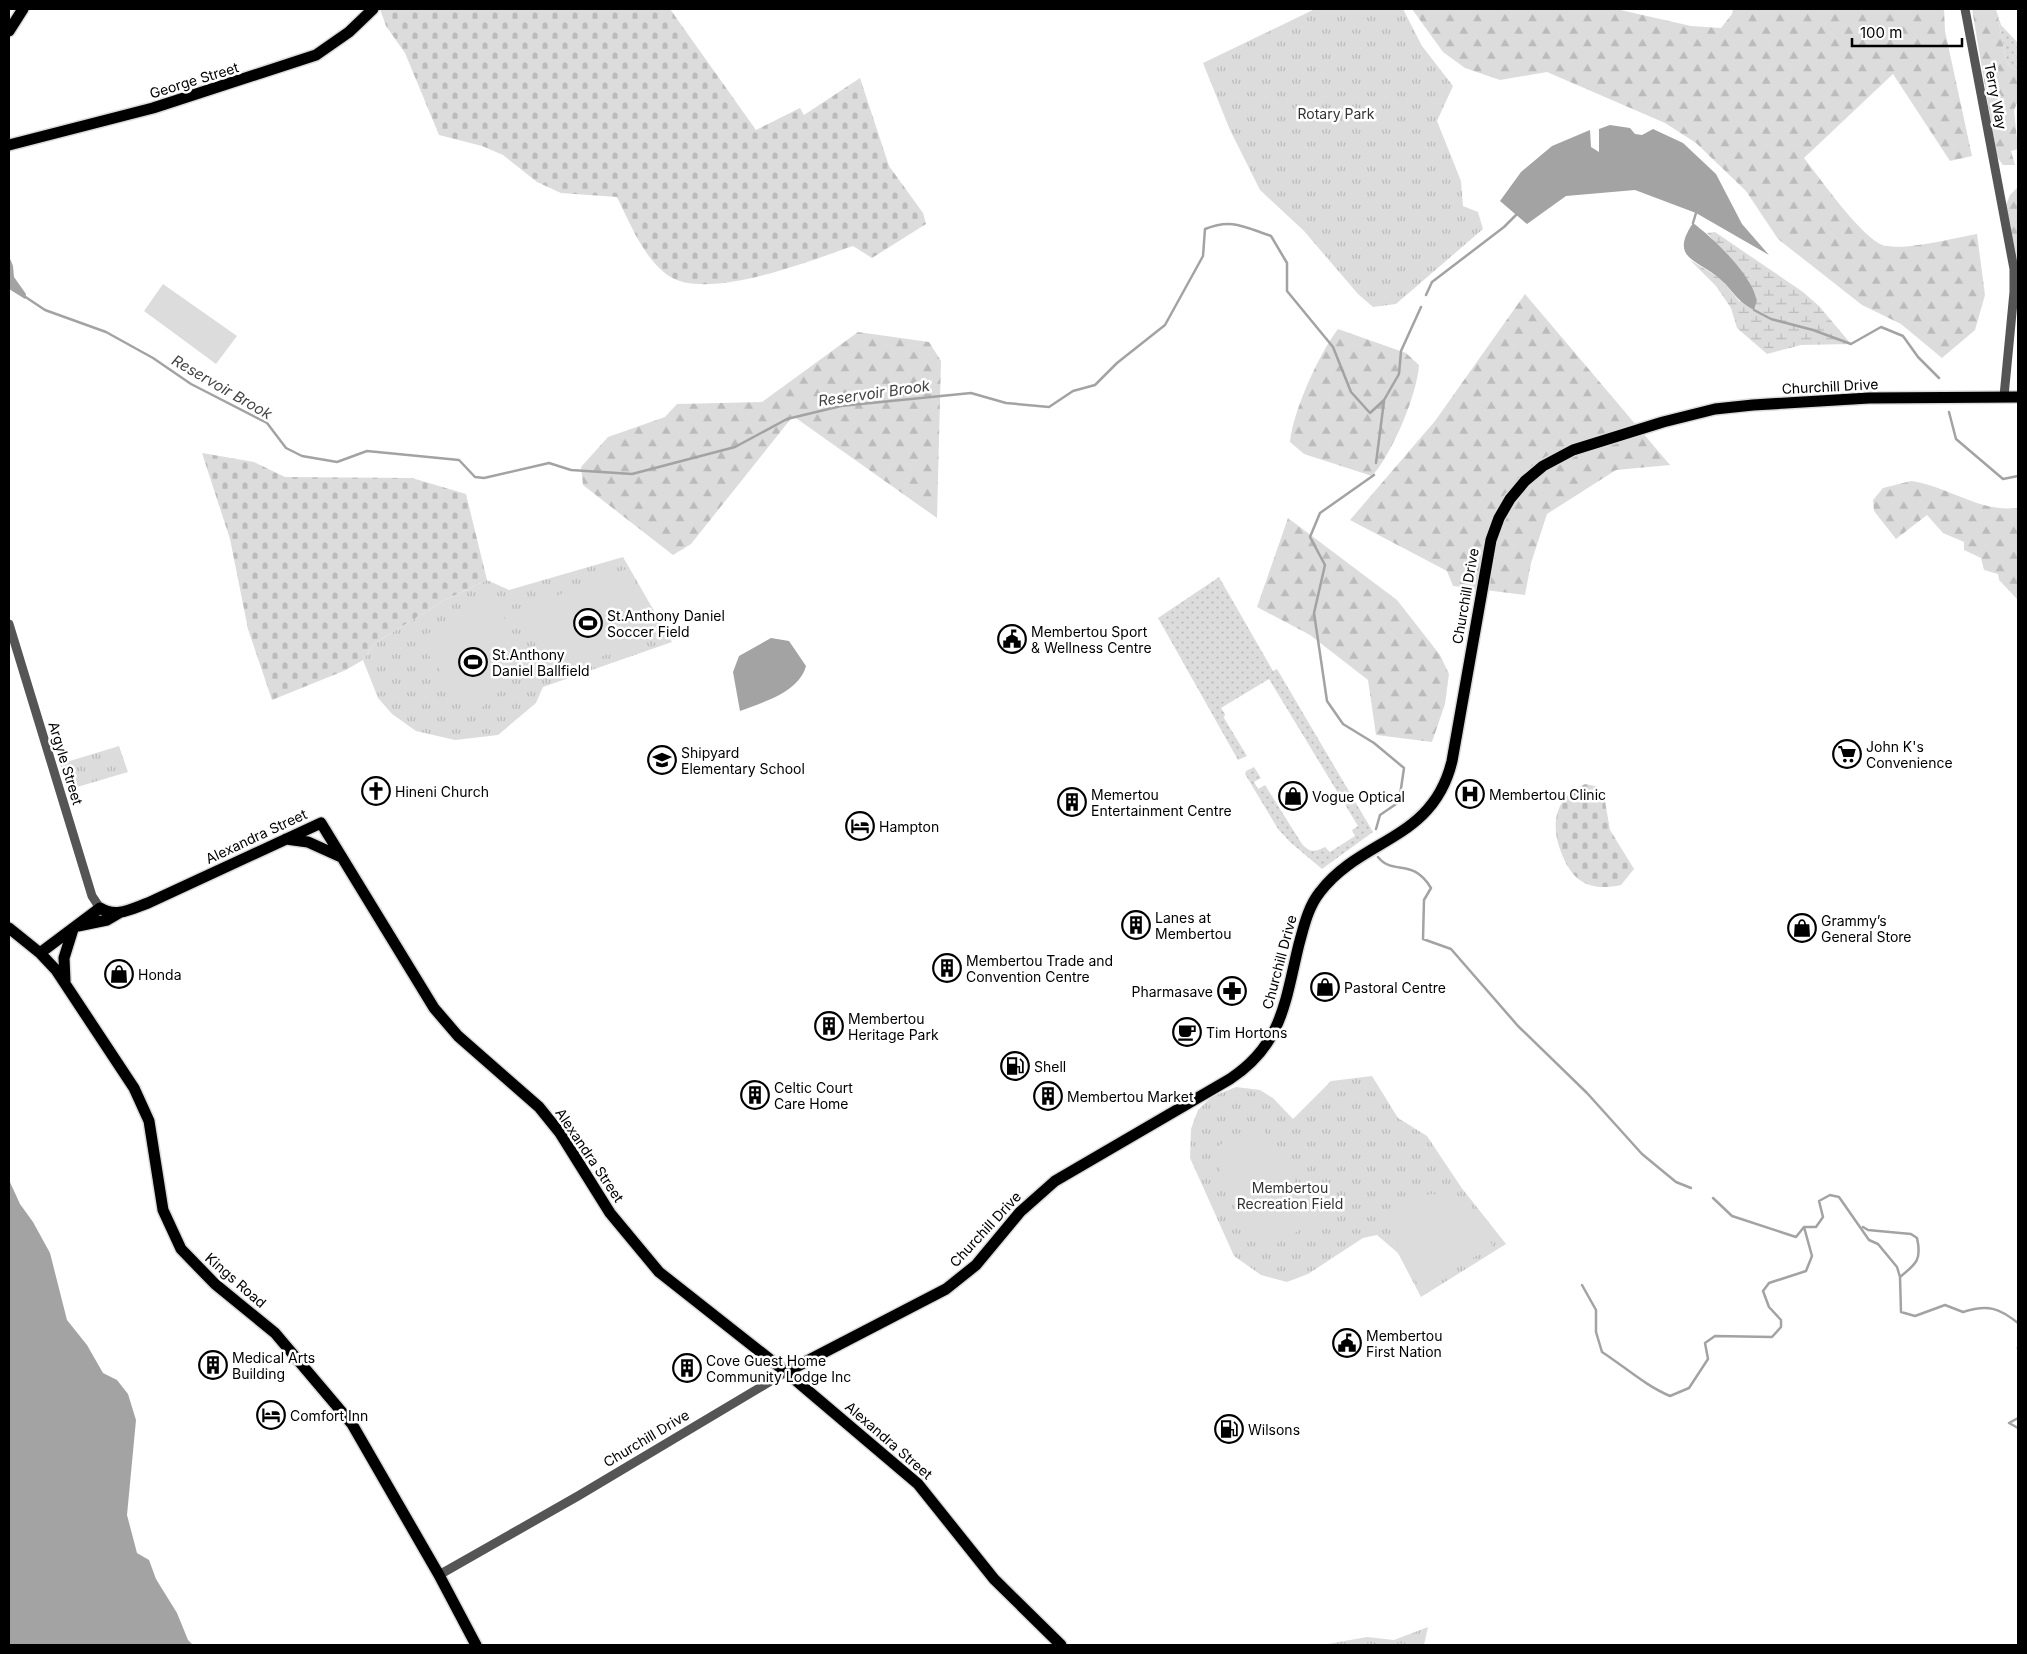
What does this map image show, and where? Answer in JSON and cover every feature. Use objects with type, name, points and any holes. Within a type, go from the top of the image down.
[{"type":"main road","points":[[9,31],[23,9]]},
{"type":"main road","name":"George Street","points":[[9,145],[153,108],[316,56],[349,32],[373,9]]},
{"type":"main road","name":"Churchill Drive","points":[[786,1372],[946,1289],[976,1265],[1020,1212],[1055,1180],[1230,1079],[1264,1050],[1280,1019],[1304,923],[1320,892],[1338,874],[1418,820],[1430,808],[1444,786],[1452,761],[1491,540],[1499,518],[1510,498],[1534,473],[1552,460],[1582,447],[1663,422],[1715,409],[1869,398],[2018,397]]},
{"type":"main road","name":"Alexandra Street","points":[[75,927],[107,920],[121,912],[158,899],[321,823],[434,1008],[458,1036],[539,1107],[560,1133],[610,1213],[636,1246],[664,1276],[786,1372],[918,1484],[994,1579],[1061,1645]]},
{"type":"main road","points":[[284,839],[308,842],[340,856]]},
{"type":"main road","points":[[40,953],[100,908],[112,913],[121,912]]},
{"type":"main road","points":[[65,983],[64,958],[75,927]]},
{"type":"main road","name":"Kings Road","points":[[9,928],[40,953],[65,983],[92,1027],[124,1072],[142,1104],[151,1131],[163,1210],[181,1250],[215,1284],[275,1333],[348,1419],[439,1575],[476,1645]]},
{"type":"street","name":"Terry Way","points":[[1965,9],[2014,269],[2014,292],[2004,396]]},
{"type":"street","name":"Argyle Street","points":[[9,624],[92,896],[100,908]]},
{"type":"street","name":"Churchill Drive","points":[[439,1575],[578,1496],[786,1372]]},
{"type":"green space","points":[[380,9],[670,9],[756,130],[800,108],[804,115],[860,78],[889,166],[923,213],[926,224],[872,258],[853,246],[786,269],[731,282],[706,284],[684,282],[666,274],[650,258],[637,238],[617,197],[561,193],[537,182],[503,155],[482,146],[439,135],[405,53],[386,26]]},
{"type":"green space","name":"Rotary Park","points":[[1315,9],[1403,9],[1422,46],[1453,86],[1437,121],[1461,181],[1463,206],[1478,212],[1483,229],[1396,304],[1373,307],[1358,294],[1304,231],[1260,190],[1230,130],[1203,63]]},
{"type":"green space","points":[[1412,9],[1616,9],[1691,26],[1721,28],[1732,14],[1733,9],[1944,9],[1945,31],[1972,156],[1950,161],[1893,74],[1804,158],[1855,222],[1877,242],[1886,246],[1918,245],[1977,234],[1985,295],[1975,330],[1942,358],[1901,324],[1862,305],[1778,239],[1746,191],[1696,143],[1665,123],[1547,72],[1500,80],[1465,68],[1443,52]]},
{"type":"green space","points":[[1972,9],[1996,9],[2006,59],[2010,66],[2018,71],[2018,101],[2014,110],[2018,149],[2011,151],[2015,165],[2003,165],[1997,157]]},
{"type":"green space","points":[[1996,9],[2001,25],[2018,43],[2018,71],[2010,66],[2006,59]]},
{"type":"green space","points":[[2018,187],[2018,264],[2006,205],[2010,195]]},
{"type":"green space","points":[[1715,232],[1803,292],[1819,306],[1851,344],[1801,345],[1767,354],[1737,328],[1731,308],[1716,286],[1690,260],[1720,278],[1740,302],[1749,281],[1707,233]]},
{"type":"green space","points":[[163,284],[237,336],[216,364],[144,311]]},
{"type":"green space","points":[[1525,294],[1670,465],[1616,470],[1547,514],[1531,563],[1525,595],[1453,586],[1447,571],[1350,520],[1435,421]]},
{"type":"green space","points":[[1338,329],[1406,353],[1419,365],[1409,408],[1388,454],[1372,476],[1304,454],[1290,442],[1301,399],[1315,368]]},
{"type":"green space","points":[[858,332],[929,342],[941,361],[937,518],[793,416],[691,544],[673,555],[583,485],[581,467],[608,437],[665,417],[677,404],[762,402]]},
{"type":"green space","points":[[202,453],[254,462],[285,477],[412,478],[466,494],[487,580],[445,600],[375,643],[363,660],[346,670],[272,700],[248,629],[230,539]]},
{"type":"green space","points":[[1911,481],[1938,488],[1990,507],[2018,508],[2018,600],[1999,580],[1998,574],[1984,570],[1981,558],[1964,550],[1964,542],[1943,533],[1927,515],[1896,539],[1874,511],[1873,500],[1883,488]]},
{"type":"green space","points":[[1288,518],[1397,600],[1440,655],[1449,674],[1445,704],[1432,742],[1376,735],[1368,680],[1310,635],[1257,607]]},
{"type":"green space","points":[[623,557],[672,642],[543,687],[536,703],[498,735],[455,740],[416,731],[392,714],[378,698],[363,660],[375,643],[445,600],[487,580],[509,590]]},
{"type":"green space","name":"St.Anthony Daniel Soccer Field","points":[[629,568],[655,636],[548,677],[522,609]]},
{"type":"green space","points":[[1219,577],[1273,671],[1277,669],[1373,832],[1322,869],[1290,842],[1278,829],[1245,774],[1246,771],[1254,767],[1261,778],[1254,782],[1258,789],[1265,785],[1302,844],[1308,849],[1315,851],[1325,847],[1330,852],[1355,836],[1352,830],[1358,826],[1269,679],[1221,708],[1225,714],[1224,718],[1247,756],[1238,760],[1158,618]]},
{"type":"green space","name":"St.Anthony Daniel Ballfield","points":[[488,596],[508,623],[514,651],[511,672],[495,697],[472,715],[418,640]]},
{"type":"green space","points":[[119,746],[128,772],[67,790],[60,764]]},
{"type":"green space","points":[[1585,784],[1595,786],[1605,801],[1610,830],[1634,869],[1621,885],[1599,887],[1583,882],[1570,870],[1561,852],[1556,831],[1558,812],[1567,796]]},
{"type":"green space","name":"Membertou Recreation Field","points":[[1372,1076],[1398,1118],[1427,1136],[1461,1187],[1506,1244],[1421,1297],[1398,1253],[1377,1235],[1363,1238],[1308,1274],[1287,1282],[1261,1275],[1234,1256],[1190,1158],[1191,1129],[1198,1110],[1211,1097],[1236,1087],[1260,1090],[1273,1098],[1293,1119],[1331,1081]]},
{"type":"green space","points":[[1259,1122],[1317,1220],[1264,1251],[1210,1151]]},
{"type":"green space","points":[[1431,1194],[1453,1199],[1470,1210],[1484,1226],[1492,1246],[1426,1287],[1418,1285],[1382,1214],[1407,1199]]},
{"type":"green space","points":[[1428,1627],[1424,1645],[1322,1645],[1367,1637],[1394,1640]]},
{"type":"shaded area","points":[[1610,125],[1630,128],[1635,134],[1642,135],[1653,129],[1683,143],[1716,174],[1742,224],[1769,255],[1696,213],[1635,190],[1566,196],[1527,224],[1500,201],[1521,172],[1552,146],[1590,130],[1591,147],[1599,152],[1599,129]]},
{"type":"shaded area","points":[[1693,223],[1730,257],[1747,278],[1756,298],[1754,310],[1738,298],[1719,278],[1689,257],[1685,251],[1684,244],[1686,235]]},
{"type":"shaded area","points":[[9,256],[13,266],[14,277],[26,294],[25,299],[9,289]]},
{"type":"shaded area","points":[[771,638],[789,641],[806,666],[796,683],[788,689],[770,700],[740,711],[733,672],[739,656]]},
{"type":"shaded area","points":[[9,1180],[20,1204],[33,1222],[50,1253],[67,1320],[87,1345],[103,1373],[117,1380],[128,1394],[136,1420],[127,1515],[137,1553],[149,1560],[156,1579],[177,1613],[188,1640],[193,1645],[9,1645]]},
{"type":"waterway","name":"Reservoir Brook","points":[[1426,295],[1432,282],[1504,227],[1519,212]]},
{"type":"waterway","name":"Reservoir Brook","points":[[1693,223],[1696,213]]},
{"type":"waterway","name":"Reservoir Brook","points":[[24,296],[45,310],[106,332],[153,358],[191,384],[267,423],[286,448],[302,456],[337,462],[367,451],[459,460],[475,477],[484,478],[549,463],[571,470],[632,474],[735,447],[787,419],[841,406],[971,393],[1006,403],[1049,407],[1073,391],[1095,385],[1117,363],[1165,325],[1203,256],[1205,229],[1223,224],[1238,225],[1271,236],[1287,263],[1287,291],[1333,347],[1351,392],[1370,413],[1384,400],[1399,374],[1401,351],[1421,307]]},
{"type":"waterway","name":"Reservoir Brook","points":[[1754,310],[1771,319],[1813,330],[1851,344],[1881,327],[1903,336],[1918,357],[1939,378]]},
{"type":"waterway","points":[[1376,463],[1384,401]]},
{"type":"waterway","name":"Reservoir Brook","points":[[1949,412],[1956,439],[2003,479],[2018,476]]},
{"type":"waterway","points":[[1374,475],[1320,513],[1310,537],[1325,565],[1314,613],[1327,701],[1343,724],[1374,743],[1404,768],[1399,802],[1380,815],[1376,829]]},
{"type":"waterway","points":[[1378,857],[1390,866],[1417,873],[1431,888],[1424,900],[1423,939],[1451,949],[1518,1026],[1587,1093],[1642,1154],[1676,1182],[1691,1188]]},
{"type":"waterway","points":[[1804,1227],[1816,1227],[1823,1217],[1819,1201],[1830,1195],[1839,1197],[1869,1240],[1878,1244],[1897,1267],[1900,1277],[1901,1312],[1915,1316],[1945,1305],[1963,1312],[1986,1308],[1999,1311],[2018,1323]]},
{"type":"waterway","points":[[1713,1198],[1732,1216],[1796,1237],[1804,1227]]},
{"type":"waterway","points":[[1582,1285],[1596,1310],[1596,1332],[1602,1352],[1644,1382],[1670,1396],[1689,1388],[1708,1359],[1705,1343],[1715,1336],[1772,1337],[1781,1327],[1781,1320],[1769,1307],[1763,1291],[1769,1283],[1806,1271],[1812,1256],[1804,1227]]},
{"type":"waterway","points":[[1863,1227],[1868,1230],[1911,1234],[1917,1238],[1918,1257],[1914,1265],[1900,1277]]},
{"type":"waterway","points":[[2018,1418],[2009,1423],[2018,1428]]},
{"type":"place","name":"St.Anthony Daniel Soccer Field","points":[[588,623]]},
{"type":"place","name":"Membertou Sport & Wellness Centre","points":[[1012,639]]},
{"type":"place","name":"St.Anthony Daniel Ballfield","points":[[473,662]]},
{"type":"place","name":"John K's Convenience","points":[[1847,754]]},
{"type":"place","name":"Shipyard Elementary School","points":[[662,760]]},
{"type":"place","name":"Hineni Church","points":[[376,791]]},
{"type":"place","name":"Membertou Clinic","points":[[1470,794]]},
{"type":"place","name":"Vogue Optical","points":[[1293,796]]},
{"type":"place","name":"Memertou Entertainment Centre","points":[[1072,802]]},
{"type":"place","name":"Hampton","points":[[860,826]]},
{"type":"place","name":"Lanes at Membertou","points":[[1136,925]]},
{"type":"place","name":"Grammy’s General Store","points":[[1802,928]]},
{"type":"place","name":"Membertou Trade and Convention Centre","points":[[947,968]]},
{"type":"place","name":"Honda","points":[[119,974]]},
{"type":"place","name":"Pastoral Centre","points":[[1325,987]]},
{"type":"place","name":"Pharmasave","points":[[1232,991]]},
{"type":"place","name":"Membertou Heritage Park","points":[[829,1026]]},
{"type":"place","name":"Tim Hortons","points":[[1187,1032]]},
{"type":"place","name":"Shell","points":[[1015,1066]]},
{"type":"place","name":"Celtic Court Care Home","points":[[755,1095]]},
{"type":"place","name":"Membertou Market","points":[[1048,1096]]},
{"type":"place","name":"Membertou First Nation","points":[[1347,1343]]},
{"type":"place","name":"Medical Arts Building","points":[[213,1365]]},
{"type":"place","name":"Cove Guest Home Community Lodge Inc","points":[[687,1368]]},
{"type":"place","name":"Comfort Inn","points":[[271,1415]]},
{"type":"place","name":"Wilsons","points":[[1229,1429]]}]
